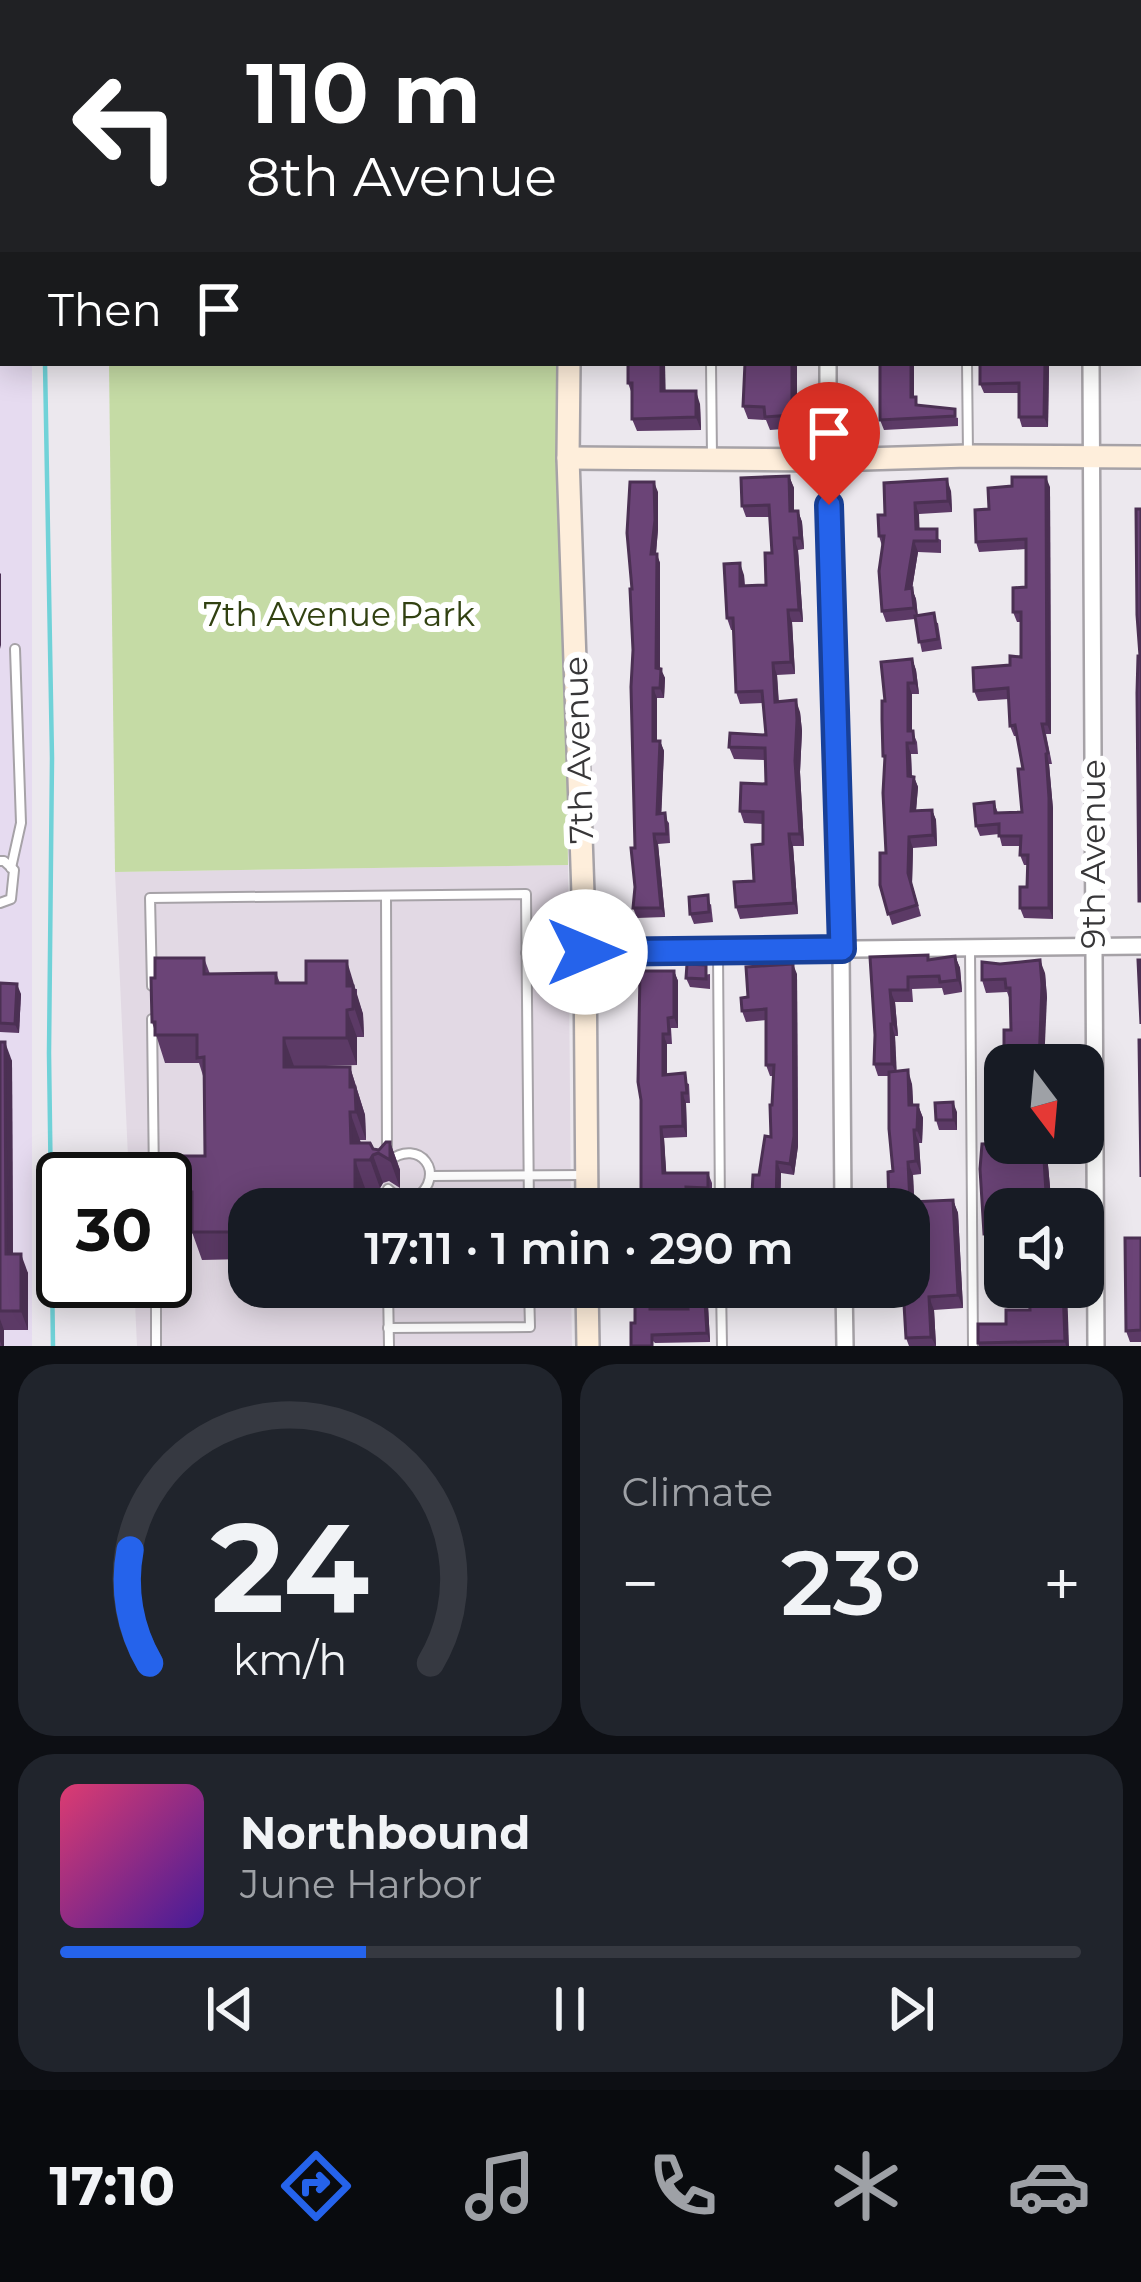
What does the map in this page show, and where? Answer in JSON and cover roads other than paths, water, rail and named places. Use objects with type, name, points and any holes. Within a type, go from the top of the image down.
[{"type":"street","name":"7th Avenue","points":[[569,366],[585,952],[586,1188]]},
{"type":"street","points":[[828,366],[844,1188]]},
{"type":"street","name":"9th Avenue","points":[[1091,366],[1096,1346]]},
{"type":"street","points":[[568,458],[1141,457]]},
{"type":"street","points":[[585,952],[1141,946]]},
{"type":"street","points":[[587,1308],[588,1346]]},
{"type":"street","points":[[844,1308],[844,1346]]},
{"type":"lane","points":[[711,366],[712,459]]},
{"type":"lane","points":[[967,366],[968,455]]},
{"type":"lane","points":[[11,868],[21,824],[15,649]]},
{"type":"lane","points":[[0,861],[14,870],[11,899],[0,903]]},
{"type":"lane","points":[[152,992],[150,898],[526,894],[528,1188]]},
{"type":"lane","points":[[386,896],[387,1167],[398,1154],[416,1154],[424,1159],[431,1176],[426,1188]]},
{"type":"lane","points":[[970,948],[973,1346]]},
{"type":"lane","points":[[718,950],[720,1188]]},
{"type":"lane","points":[[526,953],[585,952]]},
{"type":"lane","points":[[152,1015],[154,1152]]},
{"type":"lane","points":[[431,1176],[586,1175]]},
{"type":"lane","points":[[156,1308],[157,1346]]},
{"type":"lane","points":[[388,1308],[388,1346]]},
{"type":"lane","points":[[388,1328],[530,1327],[530,1308]]},
{"type":"lane","points":[[721,1308],[722,1346]]},
{"type":"waterway","points":[[45,366],[52,758],[53,1346]]},
{"type":"park label","name":"7th Avenue Park","points":[[339,614]]}]
